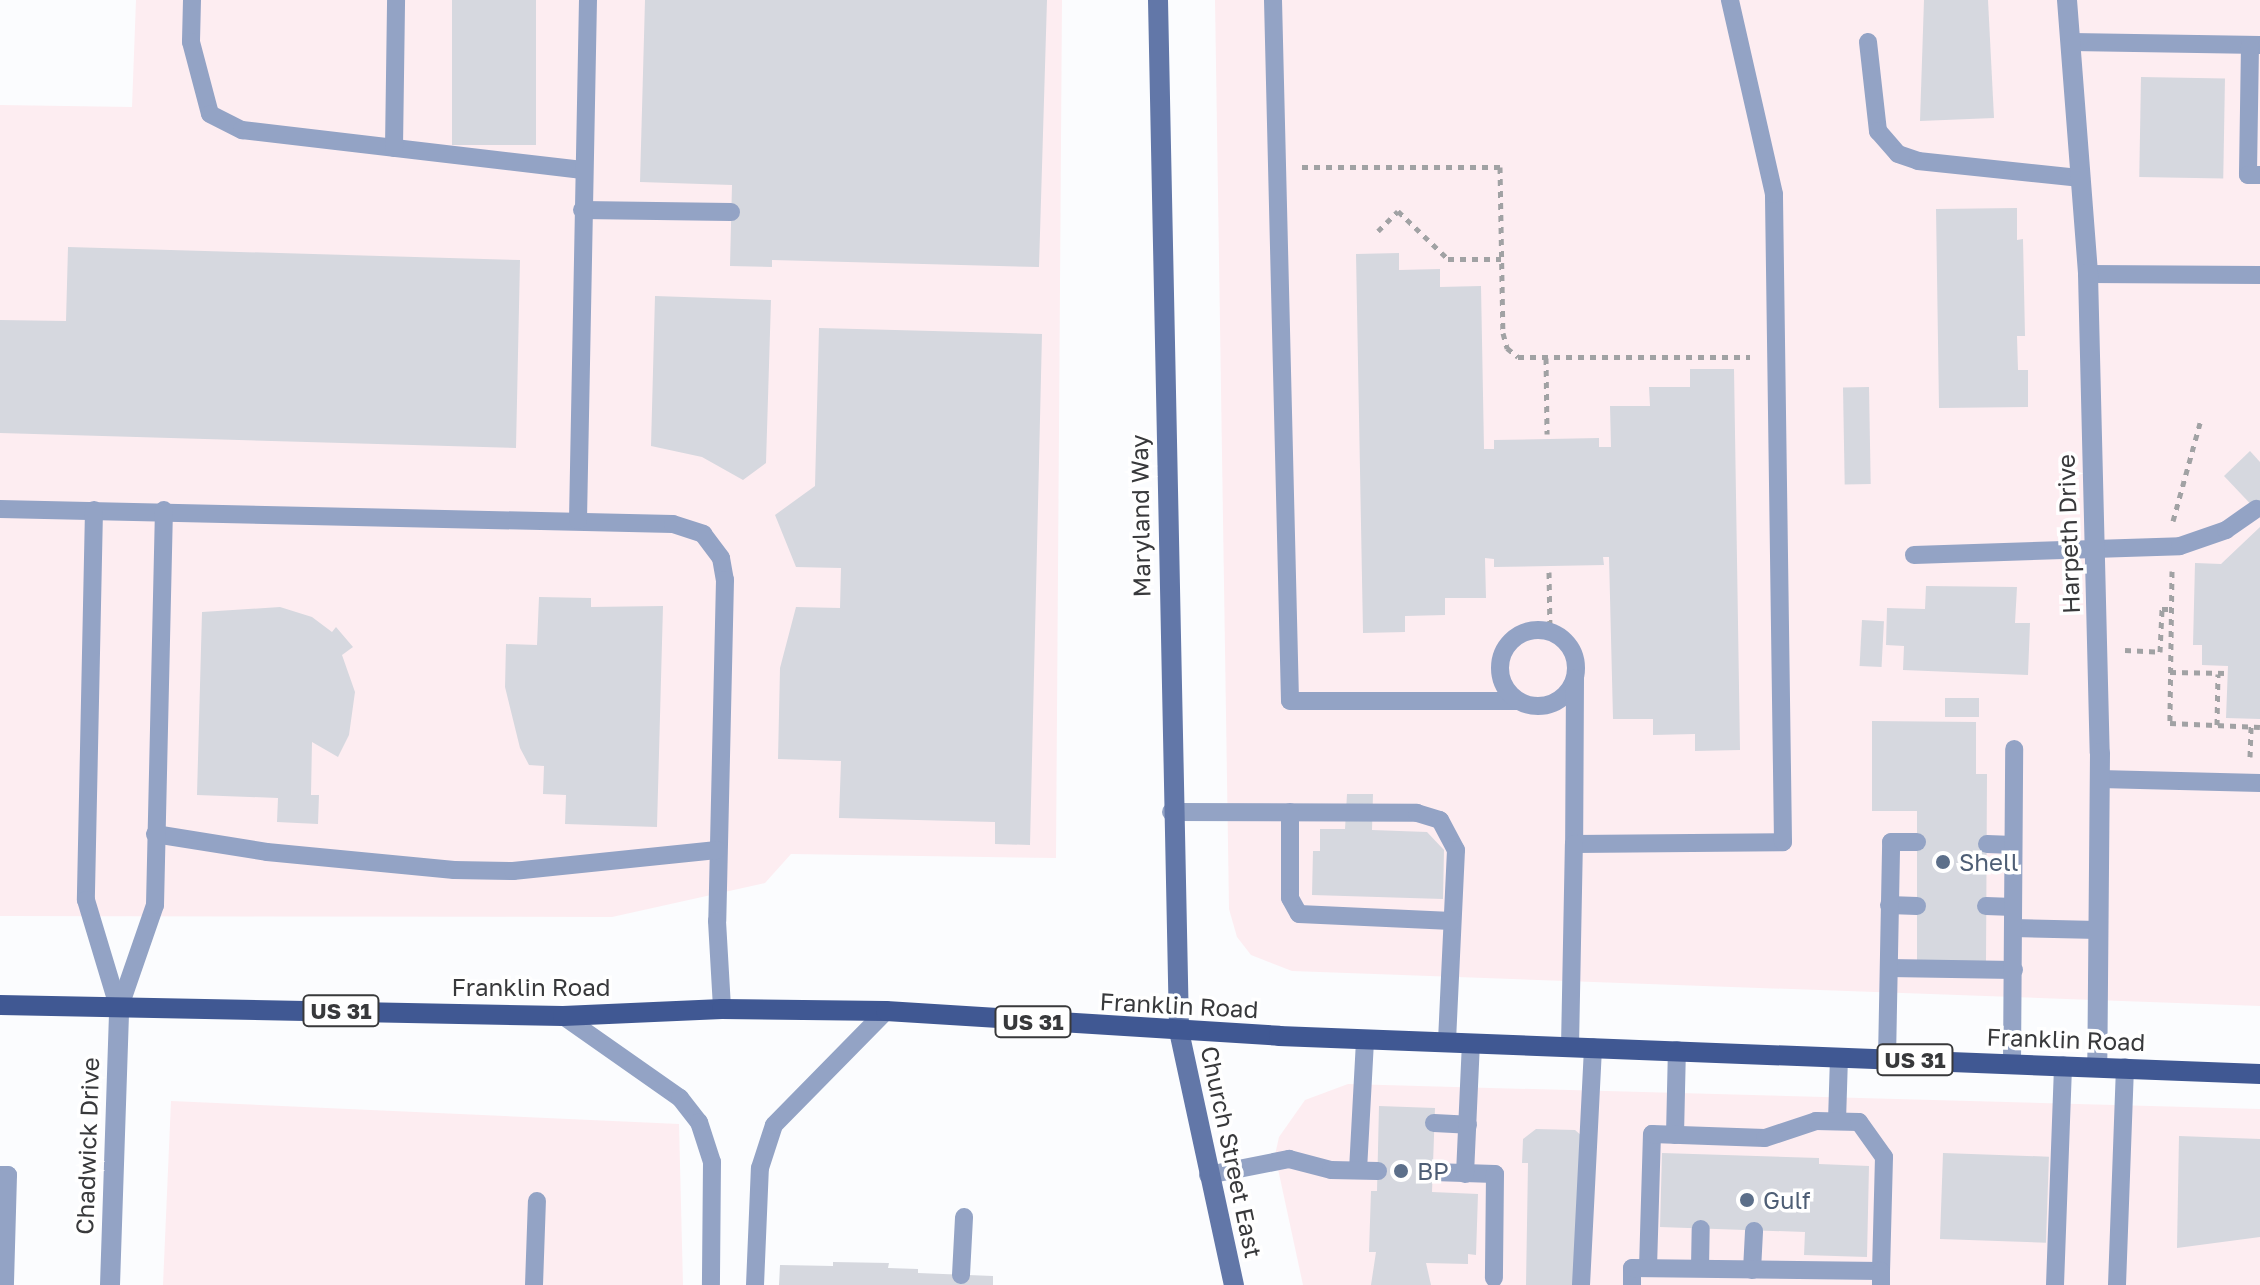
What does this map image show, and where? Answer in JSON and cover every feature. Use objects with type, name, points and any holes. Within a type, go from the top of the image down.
[{"type":"main road","name":"Maryland Way","points":[[1158,0],[1171,812],[1179,1031]]},
{"type":"main road","name":"Franklin Road","points":[[0,1005],[563,1016],[722,1009],[886,1011],[1365,1040],[2260,1074]]},
{"type":"main road","name":"Church Street East","points":[[1179,1031],[1234,1285]]},
{"type":"street","name":"Harpeth Drive","points":[[2067,0],[2088,274],[2100,779],[2097,1067]]},
{"type":"street","name":"Chadwick Drive","points":[[110,1285],[119,1009]]},
{"type":"lane","points":[[192,0],[191,42],[210,114],[242,130],[583,170]]},
{"type":"lane","points":[[394,148],[396,0]]},
{"type":"lane","points":[[578,520],[588,0]]},
{"type":"lane","points":[[1273,0],[1290,701],[1518,701],[1551,704],[1566,695],[1575,678]]},
{"type":"lane","points":[[1574,844],[1783,842],[1774,194],[1730,0]]},
{"type":"lane","points":[[1868,42],[1878,131],[1898,154],[1918,161],[2081,178]]},
{"type":"lane","points":[[2072,42],[2255,45],[2248,175],[2260,175]]},
{"type":"lane","points":[[582,210],[731,212]]},
{"type":"lane","points":[[2088,274],[2260,275]]},
{"type":"lane","points":[[0,509],[578,520],[684,525],[703,534],[721,558],[725,580],[717,850],[722,1009]]},
{"type":"lane","points":[[1914,555],[2172,546],[2226,530],[2256,509]]},
{"type":"lane","points":[[94,510],[86,900],[119,1009]]},
{"type":"lane","points":[[119,1009],[155,905],[164,510]]},
{"type":"lane","points":[[1518,701],[1501,679],[1504,650],[1520,633],[1550,631],[1573,652],[1575,678],[1570,1047]]},
{"type":"lane","points":[[2012,1064],[2014,749]]},
{"type":"lane","points":[[2100,779],[2260,783]]},
{"type":"lane","points":[[1171,812],[1417,813],[1440,820],[1456,850],[1447,1043]]},
{"type":"lane","points":[[1290,812],[1290,898],[1299,914],[1452,921]]},
{"type":"lane","points":[[155,834],[267,852],[454,870],[513,871],[717,850]]},
{"type":"lane","points":[[1887,1059],[1891,842],[1917,842]]},
{"type":"lane","points":[[1987,844],[2013,845]]},
{"type":"lane","points":[[1889,905],[1917,906]]},
{"type":"lane","points":[[1986,906],[2013,907]]},
{"type":"lane","points":[[2013,928],[2098,930]]},
{"type":"lane","points":[[1889,968],[2014,970]]},
{"type":"lane","points":[[755,1285],[760,1168],[774,1125],[886,1011]]},
{"type":"lane","points":[[563,1016],[680,1098],[699,1122],[712,1162],[711,1285]]},
{"type":"lane","points":[[1358,1170],[1370,1121],[1365,1040]]},
{"type":"lane","points":[[1465,1174],[1471,1044]]},
{"type":"lane","points":[[1581,1285],[1593,1047]]},
{"type":"lane","points":[[1675,1135],[1677,1050]]},
{"type":"lane","points":[[1837,1121],[1839,1057]]},
{"type":"lane","points":[[2055,1285],[2063,1065]]},
{"type":"lane","points":[[2117,1285],[2125,1067]]},
{"type":"lane","points":[[1632,1285],[1632,1268],[1752,1270],[1881,1278],[1884,1157],[1859,1122],[1816,1121],[1756,1147],[1705,1145],[1675,1135],[1652,1134],[1648,1268]]},
{"type":"lane","points":[[1434,1123],[1468,1125]]},
{"type":"lane","points":[[1208,1175],[1289,1159],[1378,1171]]},
{"type":"lane","points":[[1433,1172],[1495,1174],[1494,1278]]},
{"type":"lane","points":[[0,1175],[8,1175],[5,1285]]},
{"type":"lane","points":[[534,1285],[537,1201]]},
{"type":"lane","points":[[961,1275],[964,1217]]},
{"type":"lane","points":[[1700,1268],[1701,1229]]},
{"type":"lane","points":[[1752,1270],[1754,1231]]},
{"type":"path","points":[[1277,166],[1500,167],[1501,259],[1507,348],[1518,357],[1776,356]]},
{"type":"path","points":[[1378,231],[1398,211],[1448,259],[1501,259]]},
{"type":"path","points":[[1546,358],[1547,434]]},
{"type":"path","points":[[2200,423],[2185,487],[2175,504],[2170,723],[2260,727]]},
{"type":"path","points":[[1549,572],[1550,631]]},
{"type":"path","points":[[2097,648],[2160,652],[2162,609],[2171,609]]},
{"type":"path","points":[[2170,672],[2227,673]]},
{"type":"path","points":[[2217,725],[2218,674]]},
{"type":"shaded area","points":[[136,0],[1062,0],[1056,858],[791,854],[765,883],[612,917],[0,916],[0,105],[132,107]]},
{"type":"shaded area","points":[[1215,0],[2260,0],[2260,1006],[1292,971],[1251,955],[1237,937],[1229,909]]},
{"type":"shaded area","points":[[1348,1084],[2260,1109],[2260,1285],[1303,1285],[1275,1155],[1279,1137],[1305,1100]]},
{"type":"shaded area","points":[[171,1101],[679,1124],[683,1285],[163,1285]]},
{"type":"building","points":[[452,0],[536,0],[536,145],[452,145]]},
{"type":"building","points":[[645,0],[1047,0],[1039,267],[772,260],[772,267],[730,266],[732,185],[640,182]]},
{"type":"building","points":[[1924,0],[1988,0],[1994,118],[1920,121]]},
{"type":"building","points":[[2141,77],[2225,78],[2223,178],[2139,177]]},
{"type":"building","points":[[2017,208],[2017,240],[2023,239],[2025,336],[2017,336],[2018,370],[2028,370],[2028,407],[1939,408],[1936,209]]},
{"type":"building","points":[[68,247],[520,260],[516,448],[0,433],[0,320],[66,321]]},
{"type":"building","points":[[1399,253],[1399,270],[1440,269],[1440,287],[1481,286],[1484,449],[1494,449],[1494,440],[1599,438],[1599,447],[1611,447],[1610,406],[1650,406],[1649,387],[1690,387],[1690,369],[1734,369],[1740,750],[1695,751],[1695,734],[1653,735],[1653,719],[1613,719],[1609,557],[1603,557],[1604,565],[1494,567],[1494,559],[1485,558],[1486,598],[1445,598],[1445,615],[1405,616],[1405,632],[1363,633],[1356,254]]},
{"type":"building","points":[[655,296],[771,300],[766,463],[743,480],[702,457],[651,446]]},
{"type":"building","points":[[819,328],[1042,334],[1030,845],[995,844],[995,822],[839,818],[841,761],[778,759],[780,668],[796,607],[840,608],[841,568],[796,567],[775,515],[815,486]]},
{"type":"building","points":[[1843,387],[1869,387],[1871,484],[1845,484]]},
{"type":"building","points":[[2250,451],[2260,462],[2260,514],[2224,476]]},
{"type":"building","points":[[2260,527],[2260,719],[2226,718],[2228,666],[2202,665],[2202,645],[2193,645],[2195,563],[2221,564]]},
{"type":"building","points":[[1926,586],[2017,587],[2015,623],[2030,623],[2028,675],[1903,670],[1904,646],[1886,645],[1887,608],[1925,609]]},
{"type":"building","points":[[539,597],[591,598],[591,607],[663,606],[657,827],[565,824],[566,795],[543,794],[544,766],[529,765],[520,748],[505,687],[506,644],[537,645]]},
{"type":"building","points":[[280,607],[312,617],[332,632],[336,627],[353,647],[342,655],[355,692],[349,735],[338,757],[312,742],[311,795],[319,795],[318,824],[277,822],[278,798],[197,795],[202,612]]},
{"type":"building","points":[[1862,620],[1884,621],[1882,667],[1860,666]]},
{"type":"building","points":[[1945,698],[1979,698],[1979,717],[1945,717]]},
{"type":"building","points":[[1872,721],[1976,722],[1976,774],[1987,774],[1986,965],[1917,964],[1917,811],[1872,811]]},
{"type":"building","points":[[1347,794],[1373,794],[1372,830],[1427,832],[1444,850],[1443,899],[1312,895],[1313,851],[1320,851],[1320,829],[1345,829]]},
{"type":"building","points":[[1379,1106],[1435,1108],[1432,1192],[1478,1194],[1476,1255],[1468,1254],[1468,1264],[1426,1263],[1431,1285],[1371,1285],[1376,1252],[1369,1252],[1371,1191],[1377,1191]]},
{"type":"building","points":[[1536,1129],[1575,1130],[1582,1136],[1575,1285],[1526,1285],[1528,1163],[1522,1163],[1523,1139]]},
{"type":"building","points":[[2179,1136],[2260,1139],[2260,1237],[2177,1248]]},
{"type":"building","points":[[1662,1153],[1819,1158],[1819,1164],[1869,1166],[1867,1257],[1804,1255],[1805,1232],[1660,1227]]},
{"type":"building","points":[[1943,1153],[2049,1157],[2046,1243],[1940,1239]]},
{"type":"building","points":[[833,1262],[889,1263],[888,1268],[918,1269],[918,1273],[993,1276],[993,1285],[779,1285],[780,1265],[833,1266]]},
{"type":"place","name":"Shell","points":[[1943,862]]},
{"type":"place","name":"BP","points":[[1401,1171]]},
{"type":"place","name":"Gulf","points":[[1747,1200]]}]
